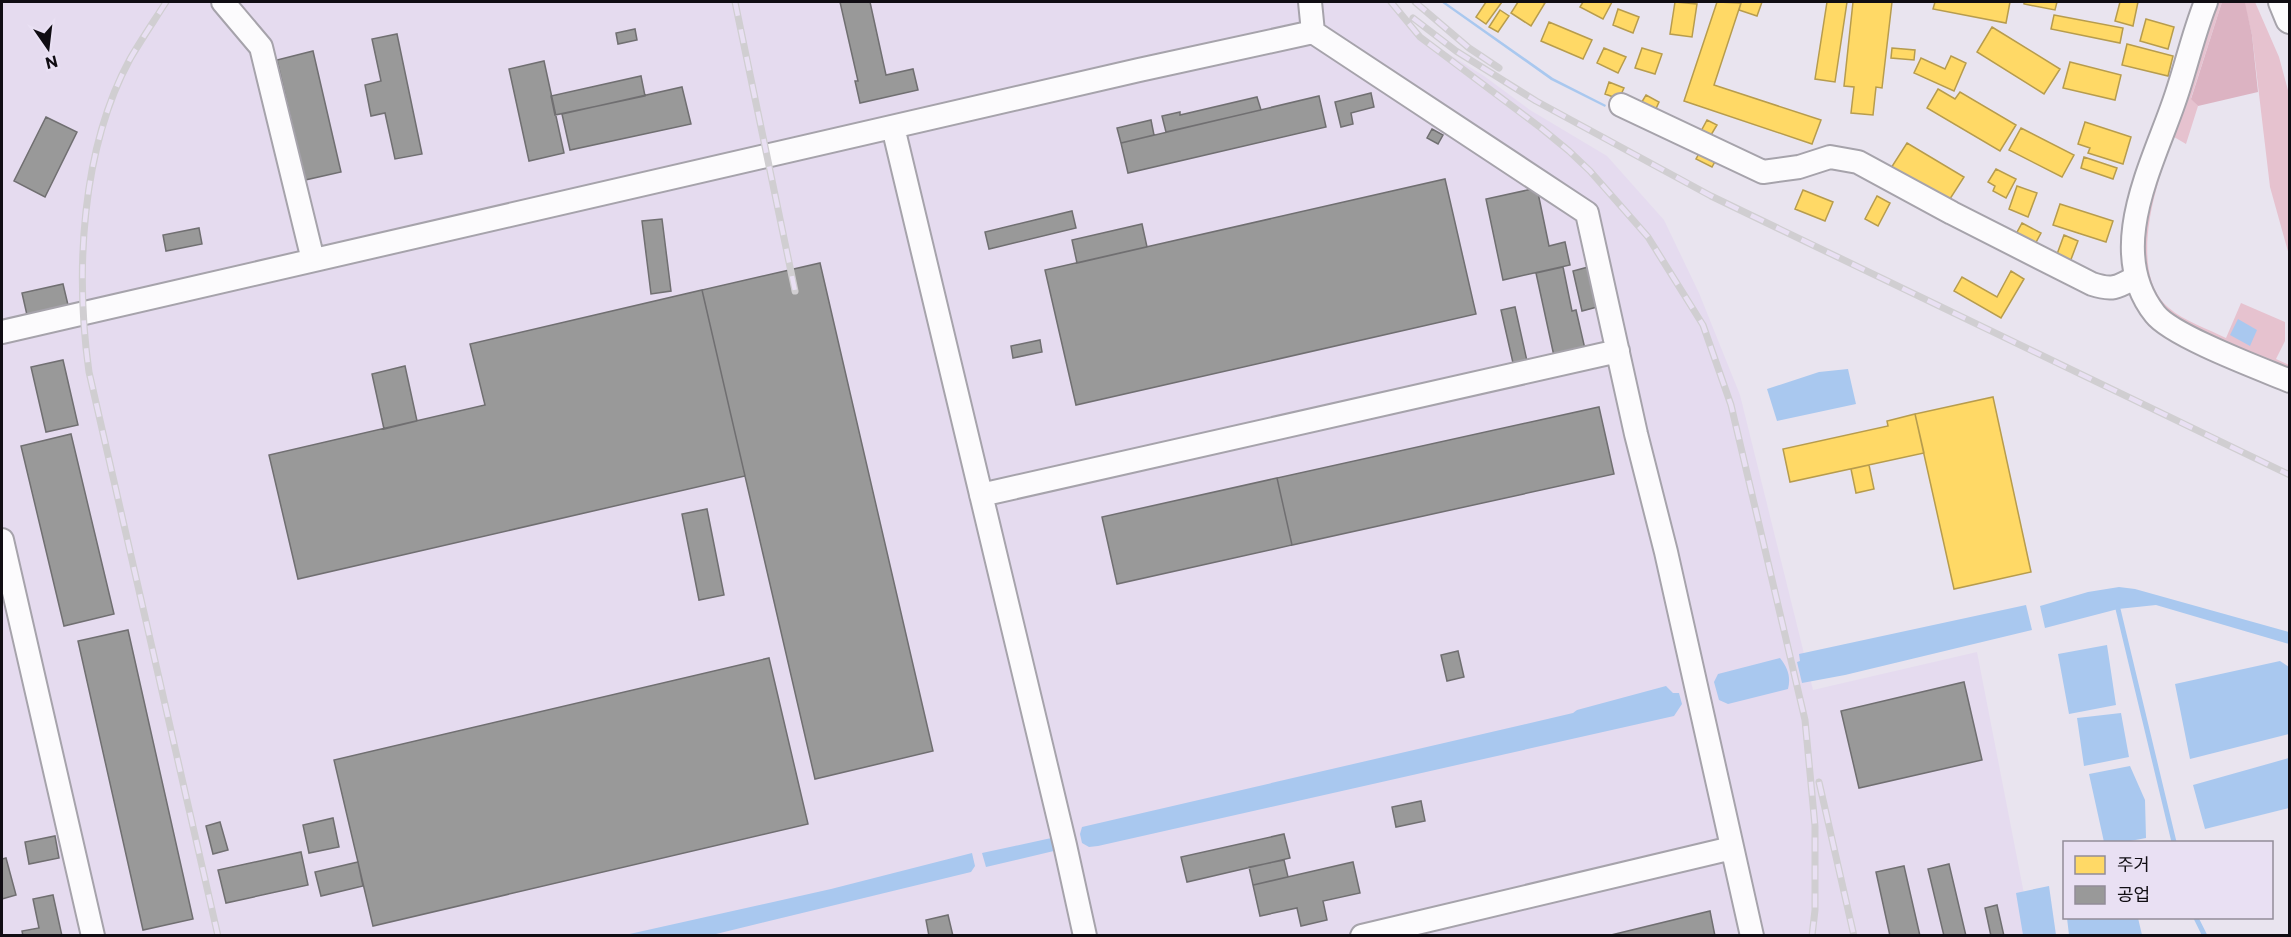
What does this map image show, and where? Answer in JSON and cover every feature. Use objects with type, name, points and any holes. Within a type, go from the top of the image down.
[{"type":"main road","points":[[2283,2],[2289,19]]},
{"type":"street","points":[[223,2],[261,47],[313,260]]},
{"type":"street","points":[[1310,2],[1313,32]]},
{"type":"street","points":[[2206,2],[2167,122],[2141,189],[2133,248],[2136,277],[2148,303],[2162,321],[2197,341],[2289,381]]},
{"type":"street","points":[[2,332],[1313,32],[1587,213],[1752,936]]},
{"type":"street","points":[[1621,105],[1763,172],[1799,167],[1830,157],[1858,162],[2092,284],[2116,288],[2136,277]]},
{"type":"street","points":[[893,127],[1063,834],[1084,936]]},
{"type":"street","points":[[981,495],[1617,351]]},
{"type":"street","points":[[2,540],[93,936]]},
{"type":"street","points":[[1362,936],[1732,848]]},
{"type":"shaded area","points":[[2,2],[1396,2],[1423,38],[1484,76],[1530,110],[1607,156],[1664,220],[1699,293],[1740,395],[1813,690],[1977,652],[2032,935],[2,936]]},
{"type":"shaded area","points":[[2214,2],[2222,2],[2191,98],[2198,106],[2186,144],[2174,137],[2154,200],[2147,249],[2149,272],[2156,292],[2169,308],[2189,321],[2226,338],[2241,303],[2285,322],[2285,341],[2276,359],[2289,365],[2289,371],[2175,321],[2146,285],[2142,226]]},
{"type":"shaded area","points":[[2222,2],[2245,3],[2252,35],[2258,92],[2198,106],[2191,99]]},
{"type":"shaded area","points":[[2244,2],[2255,2],[2279,57],[2289,94],[2289,255],[2270,187],[2252,35]]},
{"type":"water","points":[[1441,2],[1445,2],[1553,78],[1606,105],[1605,107],[1551,80]]},
{"type":"water","points":[[2238,319],[2257,330],[2250,346],[2230,335]]},
{"type":"water","points":[[1848,369],[1856,404],[1777,421],[1767,389],[1819,372]]},
{"type":"water","points":[[2119,587],[2135,589],[2289,632],[2289,644],[2156,605],[2118,609],[2045,628],[2040,606],[2088,592]]},
{"type":"water","points":[[2026,605],[2032,630],[1845,675],[1802,683],[1797,662],[1800,661],[1799,654]]},
{"type":"water","points":[[2107,645],[2116,705],[2069,714],[2058,654]]},
{"type":"water","points":[[1780,658],[1788,673],[1788,689],[1728,704],[1719,700],[1714,682],[1718,674]]},
{"type":"water","points":[[2280,661],[2289,667],[2289,734],[2190,759],[2175,684]]},
{"type":"water","points":[[1666,686],[1673,693],[1679,693],[1682,704],[1674,716],[1098,846],[1089,847],[1082,843],[1080,834],[1082,827],[1573,713]]},
{"type":"water","points":[[2121,713],[2129,757],[2084,766],[2077,718]]},
{"type":"water","points":[[2289,758],[2289,808],[2205,829],[2193,785]]},
{"type":"water","points":[[2130,766],[2145,800],[2146,838],[2130,841],[2104,841],[2089,774]]},
{"type":"water","points":[[1056,837],[1058,850],[986,867],[982,853]]},
{"type":"water","points":[[972,853],[975,866],[971,872],[712,935],[625,935],[831,889]]},
{"type":"water","points":[[2049,886],[2056,935],[2023,935],[2016,893]]},
{"type":"water","points":[[2067,919],[2138,919],[2142,935],[2069,935]]},
{"type":"building: 주거","points":[[1486,2],[1502,2],[1486,24],[1476,17]]},
{"type":"building: 주거","points":[[1518,2],[1545,3],[1531,26],[1511,13]]},
{"type":"building: 주거","points":[[1583,2],[1612,2],[1603,19],[1580,7]]},
{"type":"building: 주거","points":[[1675,2],[1697,4],[1692,37],[1670,34]]},
{"type":"building: 주거","points":[[1717,2],[1741,3],[1714,85],[1821,120],[1812,144],[1684,101]]},
{"type":"building: 주거","points":[[1735,2],[1762,2],[1757,16],[1739,10],[1741,3]]},
{"type":"building: 주거","points":[[1827,2],[1847,2],[1835,82],[1815,79]]},
{"type":"building: 주거","points":[[1853,2],[1892,2],[1882,88],[1876,87],[1873,115],[1851,113],[1854,87],[1844,86]]},
{"type":"building: 주거","points":[[1935,2],[2010,2],[2006,23],[1933,9]]},
{"type":"building: 주거","points":[[2024,2],[2057,2],[2055,10],[2024,4]]},
{"type":"building: 주거","points":[[2120,2],[2138,2],[2133,26],[2115,21]]},
{"type":"building: 주거","points":[[1618,9],[1639,17],[1633,33],[1613,25]]},
{"type":"building: 주거","points":[[1500,10],[1509,16],[1498,32],[1489,27]]},
{"type":"building: 주거","points":[[2054,15],[2123,28],[2120,43],[2051,29]]},
{"type":"building: 주거","points":[[2146,19],[2174,27],[2168,49],[2140,41]]},
{"type":"building: 주거","points":[[1549,22],[1592,40],[1583,59],[1541,41]]},
{"type":"building: 주거","points":[[1992,27],[2060,69],[2044,94],[1977,52]]},
{"type":"building: 주거","points":[[2127,44],[2173,56],[2168,76],[2122,65]]},
{"type":"building: 주거","points":[[1604,48],[1626,57],[1618,73],[1597,63]]},
{"type":"building: 주거","points":[[1642,48],[1662,54],[1655,74],[1635,68]]},
{"type":"building: 주거","points":[[1892,48],[1915,50],[1914,60],[1891,58]]},
{"type":"building: 주거","points":[[1951,56],[1966,63],[1954,91],[1914,73],[1921,58],[1945,69]]},
{"type":"building: 주거","points":[[2070,62],[2121,75],[2115,100],[2063,88]]},
{"type":"building: 주거","points":[[1609,82],[1624,88],[1619,99],[1605,94]]},
{"type":"building: 주거","points":[[1938,89],[1955,99],[1960,92],[2016,125],[2000,151],[1927,108]]},
{"type":"building: 주거","points":[[1646,95],[1659,102],[1654,113],[1640,105]]},
{"type":"building: 주거","points":[[1707,120],[1717,125],[1708,140],[1699,135]]},
{"type":"building: 주거","points":[[2085,122],[2131,137],[2123,164],[2088,153],[2090,148],[2078,144]]},
{"type":"building: 주거","points":[[2021,128],[2074,155],[2062,177],[2009,150]]},
{"type":"building: 주거","points":[[1907,143],[1964,177],[1948,202],[1891,168]]},
{"type":"building: 주거","points":[[1701,150],[1717,158],[1712,167],[1696,159]]},
{"type":"building: 주거","points":[[2084,157],[2117,168],[2113,179],[2081,168]]},
{"type":"building: 주거","points":[[1996,169],[2016,179],[2006,198],[1993,191],[1995,186],[1988,182]]},
{"type":"building: 주거","points":[[2017,186],[2037,193],[2028,217],[2009,209]]},
{"type":"building: 주거","points":[[1803,190],[1833,202],[1825,221],[1795,209]]},
{"type":"building: 주거","points":[[1877,196],[1890,203],[1878,226],[1865,219]]},
{"type":"building: 주거","points":[[2060,204],[2113,221],[2106,242],[2053,225]]},
{"type":"building: 주거","points":[[2022,223],[2041,233],[2034,246],[2015,236]]},
{"type":"building: 주거","points":[[2064,235],[2078,241],[2070,262],[2056,257]]},
{"type":"building: 주거","points":[[2011,271],[2024,279],[2001,318],[1954,291],[1962,277],[1997,297]]},
{"type":"building: 주거","points":[[1993,397],[2031,572],[1954,589],[1915,414]]},
{"type":"building: 주거","points":[[1915,414],[1924,453],[1790,482],[1783,449],[1888,426],[1887,421]]},
{"type":"building: 주거","points":[[1869,465],[1874,489],[1856,493],[1851,469]]},
{"type":"building: 공업","points":[[840,2],[870,2],[886,75],[913,69],[918,90],[860,103],[855,81],[858,81]]},
{"type":"building: 공업","points":[[635,29],[637,40],[618,44],[616,33]]},
{"type":"building: 공업","points":[[397,34],[422,154],[395,159],[385,113],[371,116],[365,85],[381,81],[372,39]]},
{"type":"building: 공업","points":[[313,51],[341,172],[305,180],[277,60]]},
{"type":"building: 공업","points":[[544,61],[564,153],[529,161],[509,69]]},
{"type":"building: 공업","points":[[641,76],[645,96],[555,115],[551,96]]},
{"type":"building: 공업","points":[[682,87],[691,124],[570,150],[562,114]]},
{"type":"building: 공업","points":[[1371,93],[1374,107],[1351,113],[1353,124],[1341,127],[1335,102]]},
{"type":"building: 공업","points":[[1319,96],[1326,127],[1128,173],[1121,143]]},
{"type":"building: 공업","points":[[1257,97],[1261,110],[1166,132],[1162,116],[1180,112],[1180,115]]},
{"type":"building: 공업","points":[[46,117],[77,132],[45,197],[14,181]]},
{"type":"building: 공업","points":[[1151,120],[1154,135],[1121,143],[1117,128]]},
{"type":"building: 공업","points":[[1432,129],[1443,135],[1438,144],[1427,138]]},
{"type":"building: 공업","points":[[1445,179],[1476,314],[1076,405],[1045,270]]},
{"type":"building: 공업","points":[[1537,188],[1549,246],[1565,242],[1570,265],[1503,280],[1486,199]]},
{"type":"building: 공업","points":[[1072,211],[1076,228],[989,249],[985,232]]},
{"type":"building: 공업","points":[[662,219],[671,291],[651,294],[642,221]]},
{"type":"building: 공업","points":[[1142,224],[1147,247],[1077,263],[1072,240]]},
{"type":"building: 공업","points":[[199,228],[202,244],[166,251],[163,235]]},
{"type":"building: 공업","points":[[820,263],[933,751],[815,779],[702,290]]},
{"type":"building: 공업","points":[[1592,266],[1601,306],[1582,311],[1573,271]]},
{"type":"building: 공업","points":[[1563,267],[1572,311],[1576,310],[1585,349],[1554,356],[1536,273]]},
{"type":"building: 공업","points":[[63,284],[68,305],[27,315],[22,293]]},
{"type":"building: 공업","points":[[702,290],[745,476],[298,579],[269,455],[485,405],[470,344]]},
{"type":"building: 공업","points":[[1515,307],[1527,361],[1513,363],[1501,310]]},
{"type":"building: 공업","points":[[1040,340],[1042,352],[1013,358],[1011,346]]},
{"type":"building: 공업","points":[[63,360],[78,425],[46,432],[31,367]]},
{"type":"building: 공업","points":[[405,366],[417,421],[384,429],[372,374]]},
{"type":"building: 공업","points":[[1599,407],[1614,474],[1292,545],[1277,478]]},
{"type":"building: 공업","points":[[71,434],[114,614],[64,626],[21,446]]},
{"type":"building: 공업","points":[[1277,478],[1292,545],[1117,584],[1102,517]]},
{"type":"building: 공업","points":[[707,509],[724,595],[699,600],[682,514]]},
{"type":"building: 공업","points":[[128,630],[193,919],[143,930],[78,641]]},
{"type":"building: 공업","points":[[1458,651],[1464,677],[1447,681],[1441,655]]},
{"type":"building: 공업","points":[[769,658],[808,824],[373,926],[334,760]]},
{"type":"building: 공업","points":[[1964,682],[1982,760],[1859,788],[1841,711]]},
{"type":"building: 공업","points":[[1421,801],[1425,821],[1396,827],[1392,807]]},
{"type":"building: 공업","points":[[333,818],[339,847],[309,853],[303,825]]},
{"type":"building: 공업","points":[[220,822],[228,850],[213,854],[206,826]]},
{"type":"building: 공업","points":[[1284,834],[1290,858],[1187,882],[1181,857]]},
{"type":"building: 공업","points":[[55,836],[59,858],[29,864],[25,842]]},
{"type":"building: 공업","points":[[301,852],[308,885],[226,903],[218,870]]},
{"type":"building: 공업","points":[[6,858],[16,895],[2,899],[2,859]]},
{"type":"building: 공업","points":[[1284,860],[1288,877],[1253,885],[1249,867]]},
{"type":"building: 공업","points":[[358,862],[363,886],[321,896],[315,872]]},
{"type":"building: 공업","points":[[1353,862],[1360,893],[1323,901],[1327,920],[1301,926],[1297,908],[1260,916],[1253,885]]},
{"type":"building: 공업","points":[[1949,864],[1966,936],[1944,936],[1928,869]]},
{"type":"building: 공업","points":[[1904,866],[1920,936],[1890,936],[1876,872]]},
{"type":"building: 공업","points":[[53,895],[62,936],[23,936],[22,931],[39,928],[33,899]]},
{"type":"building: 공업","points":[[1997,905],[2004,936],[1991,936],[1985,908]]},
{"type":"building: 공업","points":[[1710,911],[1715,936],[1607,936]]},
{"type":"building: 공업","points":[[948,915],[953,936],[929,936],[926,920]]},
{"type":"waterway","points":[[2118,609],[2174,841]]},
{"type":"waterway","points":[[2196,919],[2205,936]]},
{"type":"railway","points":[[166,2],[130,59],[114,94],[101,132],[86,212],[83,253],[85,334],[89,372],[218,936]]},
{"type":"railway","points":[[735,2],[795,291]]},
{"type":"railway","points":[[1391,2],[1420,37],[1541,128],[1590,171],[1648,237],[1703,325],[1731,405],[1805,720],[1815,826],[1815,910],[1812,936]]},
{"type":"railway","points":[[1415,2],[1469,48],[1499,68]]},
{"type":"railway","points":[[1413,18],[1456,51],[1536,101],[1711,196],[2290,475]]},
{"type":"railway","points":[[1819,782],[1854,936]]}]
